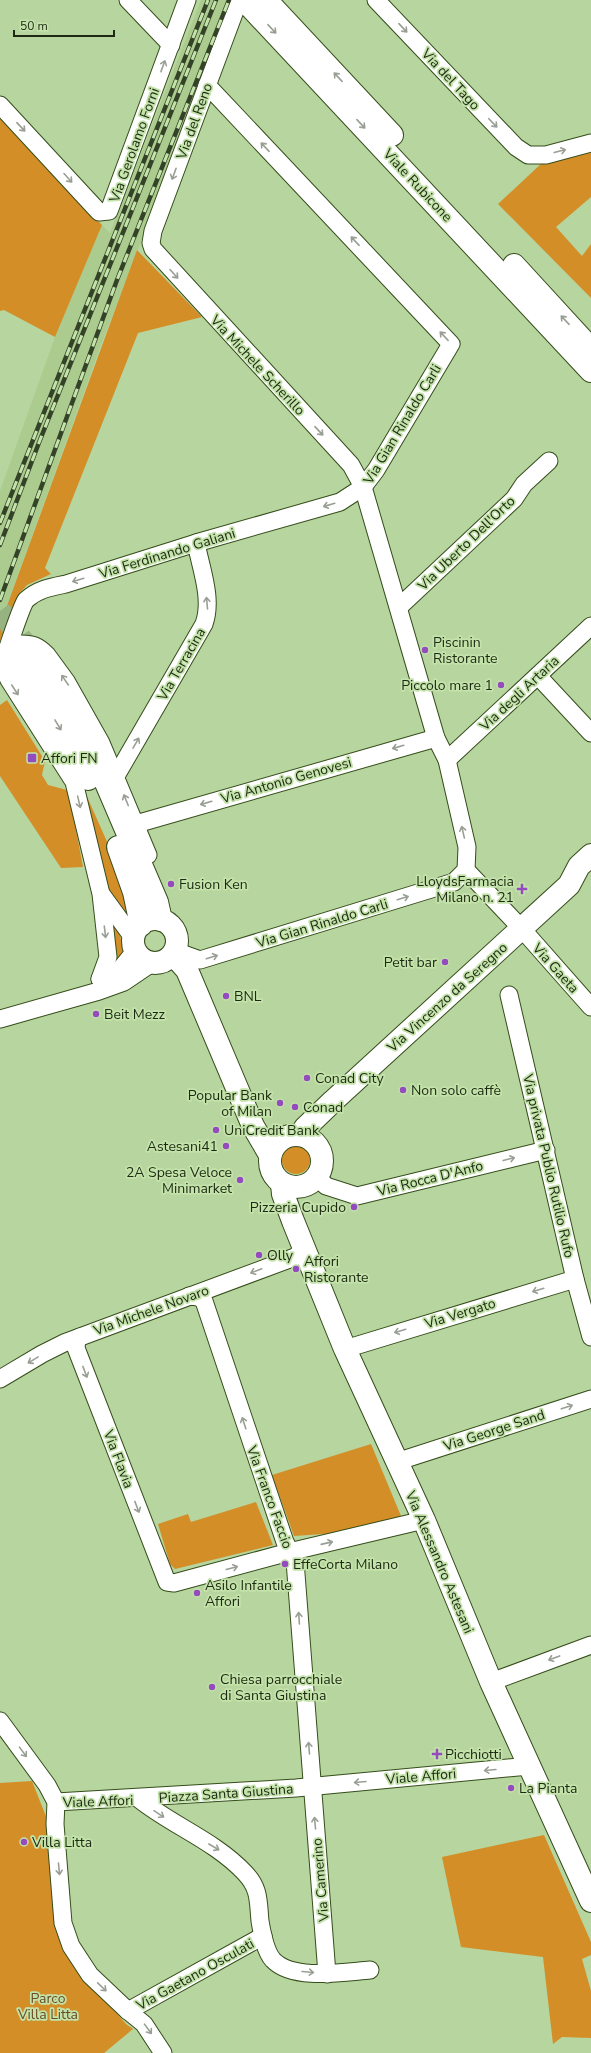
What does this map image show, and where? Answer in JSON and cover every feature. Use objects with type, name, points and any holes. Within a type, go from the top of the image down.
[{"type":"main road","name":"Viale Rubicone","points":[[249,0],[591,371]]},
{"type":"main road","name":"Viale Rubicone","points":[[249,0],[591,349]]},
{"type":"main road","points":[[466,236],[591,389]]},
{"type":"main road","points":[[16,654],[63,703],[103,776],[155,941],[187,970],[251,1120],[291,1143],[322,1155],[321,1170],[301,1191],[292,1221]]},
{"type":"main road","name":"Via Vincenzo da Seregno","points":[[291,1143],[325,1108],[569,885],[579,866],[591,855]]},
{"type":"main road","name":"Via Vincenzo da Seregno","points":[[569,885],[591,877]]},
{"type":"main road","name":"Via Alessandro Astesani","points":[[291,1143],[271,1172],[282,1184],[283,1194],[292,1221],[345,1349],[424,1520],[491,1682],[591,1901]]},
{"type":"main road","points":[[282,1184],[290,1187],[311,1182]]},
{"type":"street","points":[[128,0],[171,45]]},
{"type":"street","name":"Via Gerolamo Forni","points":[[0,105],[99,212],[109,211],[187,0]]},
{"type":"street","name":"Via del Reno","points":[[151,243],[153,231],[207,85],[249,0]]},
{"type":"street","name":"Via del Tago","points":[[376,0],[516,147],[528,154],[546,155],[591,143]]},
{"type":"street","name":"Via Gian Rinaldo Carli","points":[[155,941],[200,960],[454,882],[466,870],[467,847],[447,760],[436,738],[363,488],[376,470],[451,344],[207,85]]},
{"type":"street","name":"Via Michele Scherillo","points":[[151,243],[153,249],[176,276],[351,465],[363,488]]},
{"type":"street","name":"Via Uberto Dell'Orto","points":[[399,608],[514,499],[524,484],[548,461]]},
{"type":"street","name":"Via Ferdinando Galiani","points":[[16,654],[25,602],[34,594],[48,587],[66,584],[340,502],[363,488]]},
{"type":"street","name":"Via Terracina","points":[[116,776],[204,624],[208,614],[208,603],[196,544]]},
{"type":"street","name":"Via degli Artaria","points":[[447,760],[591,626]]},
{"type":"street","points":[[0,1019],[76,998],[124,982],[155,941],[148,853],[116,776],[83,709],[47,654],[39,647],[31,644],[20,644],[12,647],[16,654],[5,671],[9,680],[74,782],[101,894],[108,957],[100,979]]},
{"type":"street","points":[[538,676],[591,733]]},
{"type":"street","name":"Via Antonio Genovesi","points":[[136,824],[436,738]]},
{"type":"street","points":[[466,870],[522,929]]},
{"type":"street","points":[[101,894],[155,941]]},
{"type":"street","name":"Via Gaeta","points":[[522,929],[591,1007]]},
{"type":"street","points":[[76,998],[84,984],[118,972],[155,941]]},
{"type":"street","name":"Via privata Publio Rutilio Rufo","points":[[510,995],[556,1190],[575,1279],[591,1337]]},
{"type":"street","name":"Via Rocca D'Anfo","points":[[311,1182],[357,1196],[546,1150]]},
{"type":"street","name":"Via Michele Novaro","points":[[0,1379],[42,1354],[80,1337],[295,1257],[304,1249]]},
{"type":"street","name":"Via Vergato","points":[[345,1349],[575,1279]]},
{"type":"street","name":"Via Franco Faccio","points":[[189,1296],[199,1297],[204,1302],[275,1515],[289,1552],[295,1561],[312,1787]]},
{"type":"street","name":"Via Flavia","points":[[80,1337],[77,1339],[76,1348],[167,1582],[174,1583],[289,1552]]},
{"type":"street","name":"Via George Sand","points":[[396,1462],[591,1399]]},
{"type":"street","points":[[289,1552],[424,1520]]},
{"type":"street","points":[[491,1682],[591,1645]]},
{"type":"street","points":[[0,1721],[47,1785],[56,1802],[55,1824],[65,1930],[72,1946],[90,1975],[144,2024],[162,2053]]},
{"type":"street","name":"Viale Affori","points":[[312,1787],[529,1766]]},
{"type":"street","name":"Piazza Santa Giustina","points":[[139,1799],[312,1787]]},
{"type":"street","name":"Via Camerino","points":[[312,1787],[328,1974]]},
{"type":"street","name":"Viale Affori","points":[[56,1802],[139,1799],[157,1813],[180,1827]]},
{"type":"street","name":"Via Gaetano Osculati","points":[[180,1827],[222,1852],[248,1876],[256,1890],[260,1902],[263,1936],[274,1962],[289,1971],[328,1974],[370,1970]]},
{"type":"street","name":"Via Gaetano Osculati","points":[[128,2011],[263,1936]]},
{"type":"shaded area","points":[[201,0],[235,0],[101,345],[0,625],[0,491],[55,337],[102,225],[110,233]]},
{"type":"green space","points":[[0,117],[102,225],[55,337],[4,310],[0,311]]},
{"type":"green space","points":[[591,152],[591,197],[556,227],[582,256],[591,244],[591,298],[498,204],[543,162]]},
{"type":"green space","points":[[137,250],[202,317],[138,333],[45,568],[51,574],[27,585],[18,595],[0,641],[0,625]]},
{"type":"green space","points":[[7,700],[45,761],[42,775],[48,785],[67,790],[70,798],[83,867],[61,868],[0,776],[0,705]]},
{"type":"green space","points":[[81,783],[123,878],[130,921],[115,903],[109,889],[100,863],[90,811]]},
{"type":"green space","points":[[110,914],[120,934],[123,950],[123,956],[113,967]]},
{"type":"green space","points":[[296,1146],[306,1150],[310,1160],[306,1170],[296,1174],[286,1170],[282,1160],[286,1150]]},
{"type":"green space","points":[[371,1444],[401,1516],[352,1532],[294,1536],[272,1475]]},
{"type":"green space","points":[[256,1502],[273,1545],[175,1569],[170,1564],[158,1524],[188,1514],[191,1522]]},
{"type":"green space","name":"Parco Villa Litta","points":[[32,1781],[47,1819],[59,1936],[67,1955],[126,2024],[133,2029],[104,2053],[0,2053],[0,1783]]},
{"type":"green space","points":[[544,1835],[591,1942],[591,1955],[582,1959],[591,1991],[591,2038],[562,2037],[553,2044],[543,1957],[461,1947],[442,1857]]},
{"type":"tunnel","points":[[0,611],[26,645]]},
{"type":"railway","points":[[0,523],[208,0]]},
{"type":"railway","points":[[0,545],[40,440],[216,0]]},
{"type":"railway","points":[[0,600],[117,280],[229,0]]},
{"type":"place","name":"Piscinin Ristorante","points":[[425,650]]},
{"type":"place","name":"Piccolo mare 1","points":[[501,685]]},
{"type":"place","name":"Affori FN","points":[[32,758]]},
{"type":"place","name":"Fusion Ken","points":[[171,884]]},
{"type":"place","name":"LloydsFarmacia Milano n. 21","points":[[522,889]]},
{"type":"place","name":"Petit bar","points":[[445,962]]},
{"type":"place","name":"BNL","points":[[226,996]]},
{"type":"place","name":"Beit Mezz","points":[[96,1014]]},
{"type":"place","name":"Conad City","points":[[307,1078]]},
{"type":"place","name":"Non solo caffè","points":[[403,1090]]},
{"type":"place","name":"Popular Bank of Milan","points":[[280,1103]]},
{"type":"place","name":"Conad","points":[[295,1107]]},
{"type":"place","name":"UniCredit Bank","points":[[216,1130]]},
{"type":"place","name":"Astesani41","points":[[226,1146]]},
{"type":"place","name":"2A Spesa Veloce Minimarket","points":[[240,1180]]},
{"type":"place","name":"Pizzeria Cupido","points":[[354,1207]]},
{"type":"place","name":"Olly","points":[[259,1255]]},
{"type":"place","name":"Affori Ristorante","points":[[296,1269]]},
{"type":"place","name":"EffeCorta Milano","points":[[285,1564]]},
{"type":"place","name":"Asilo Infantile Affori","points":[[197,1593]]},
{"type":"place","name":"Chiesa parrocchiale di Santa Giustina","points":[[212,1687]]},
{"type":"place","name":"Picchiotti","points":[[437,1754]]},
{"type":"place","name":"La Pianta","points":[[511,1788]]},
{"type":"place","name":"Villa Litta","points":[[24,1842]]}]
